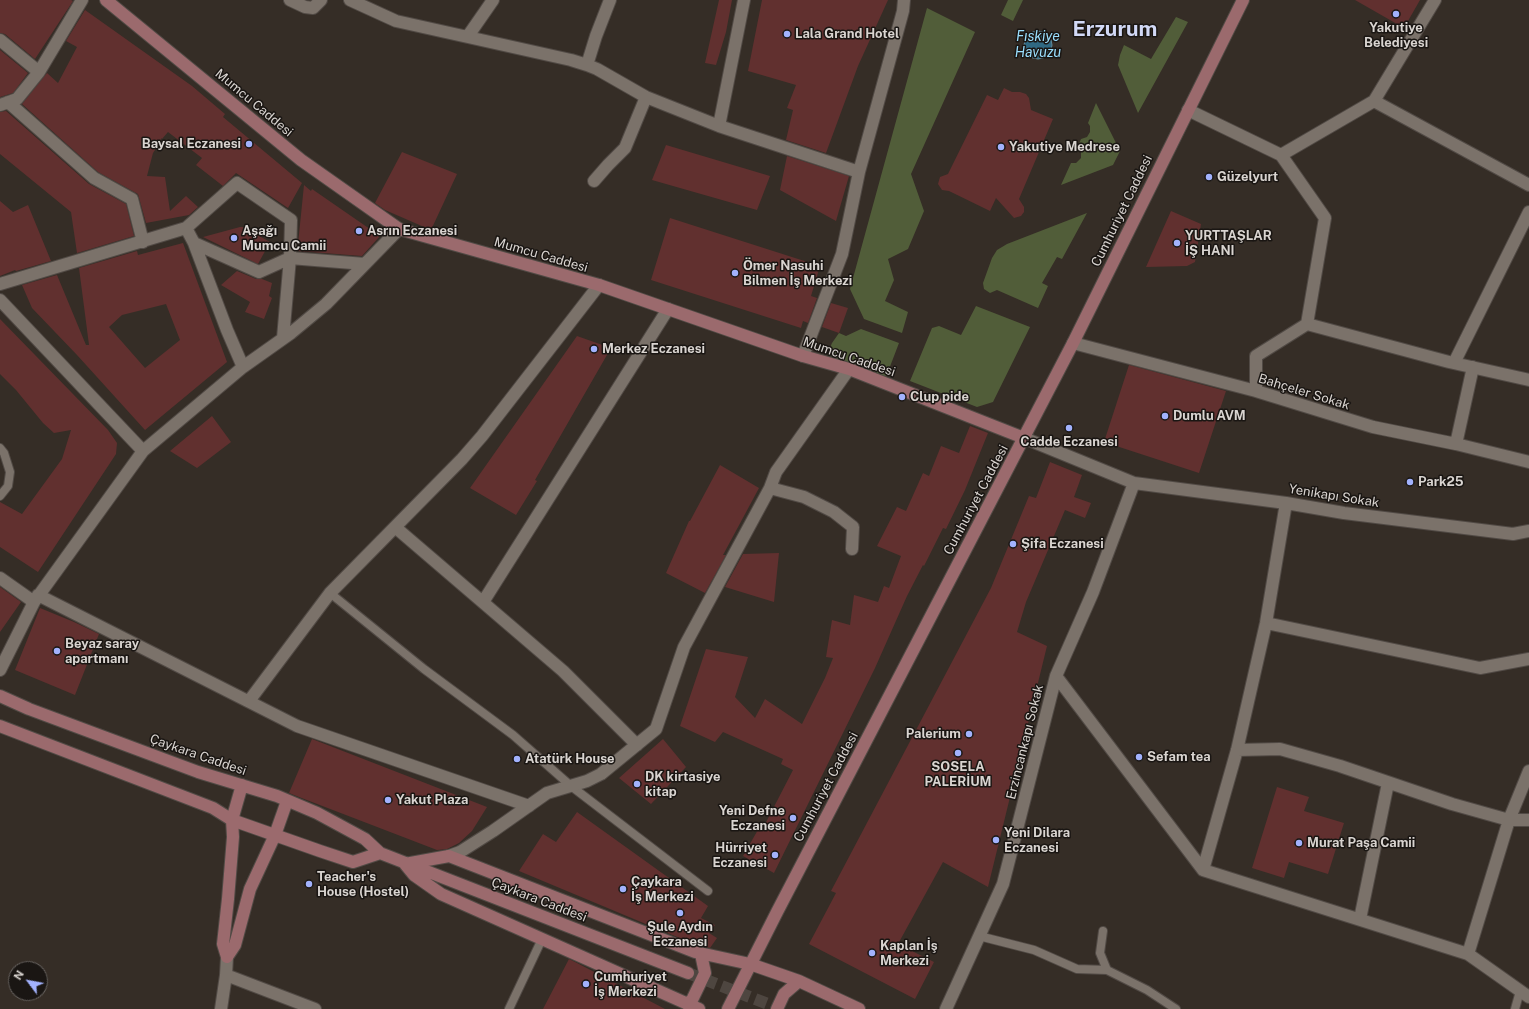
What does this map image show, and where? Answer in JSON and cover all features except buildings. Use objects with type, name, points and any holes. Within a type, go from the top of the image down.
[{"type":"main road","name":"Mumcu Caddesi","points":[[106,0],[301,160],[399,229],[599,285],[803,356],[849,369],[1024,438]]},
{"type":"main road","name":"Cumhuriyet Caddesi","points":[[728,1009],[1073,343],[1243,0]]},
{"type":"main road","name":"Çaykara Caddesi","points":[[0,696],[29,709],[198,772],[287,800],[317,813],[366,839],[380,853],[688,973]]},
{"type":"main road","points":[[0,726],[213,808],[232,820],[353,862],[380,853]]},
{"type":"main road","points":[[227,957],[223,944],[233,837],[232,820],[242,785]]},
{"type":"main road","points":[[227,957],[235,945],[250,889],[276,835],[287,800]]},
{"type":"main road","points":[[699,1009],[441,894],[414,875],[406,864],[449,856],[701,954],[750,964],[799,980],[859,1009]]},
{"type":"main road","points":[[687,1004],[692,1000],[705,973],[701,954]]},
{"type":"main road","points":[[777,1009],[784,994],[799,980]]},
{"type":"street","points":[[4,103],[17,99],[39,72],[82,0]]},
{"type":"street","points":[[290,0],[305,7],[313,8],[321,0]]},
{"type":"street","points":[[350,0],[396,21],[571,60],[597,69],[646,97],[720,126],[859,172]]},
{"type":"street","points":[[468,36],[493,0]]},
{"type":"street","points":[[587,66],[596,36],[610,0]]},
{"type":"street","points":[[720,126],[744,0]]},
{"type":"street","points":[[803,356],[842,254],[859,172],[903,11],[904,0]]},
{"type":"street","points":[[1281,155],[1374,101],[1436,0]]},
{"type":"street","points":[[0,40],[39,72]]},
{"type":"street","points":[[594,181],[625,148],[646,97]]},
{"type":"street","points":[[1374,101],[1529,185]]},
{"type":"street","points":[[4,103],[94,178],[132,199],[143,242]]},
{"type":"street","points":[[1188,110],[1281,155],[1325,218],[1307,324]]},
{"type":"street","points":[[0,284],[186,228],[237,183],[291,220],[290,258],[283,338]]},
{"type":"street","points":[[1454,363],[1529,212]]},
{"type":"street","points":[[186,228],[194,243],[227,330],[243,367]]},
{"type":"street","points":[[0,670],[36,598],[143,451],[243,367],[326,304],[399,229]]},
{"type":"street","points":[[194,243],[259,272],[290,258],[365,264]]},
{"type":"street","points":[[249,701],[330,593],[477,442],[599,285]]},
{"type":"street","points":[[0,300],[143,451]]},
{"type":"street","points":[[483,602],[668,309]]},
{"type":"street","points":[[1256,391],[1256,356],[1307,324],[1454,363],[1529,380]]},
{"type":"street","name":"Bahçeler Sokak","points":[[1073,343],[1256,391],[1373,428],[1456,444],[1529,462]]},
{"type":"street","points":[[1456,444],[1473,367]]},
{"type":"street","points":[[449,856],[460,852],[486,836],[547,793],[587,781],[601,774],[656,729],[684,647],[770,488],[776,472],[849,369]]},
{"type":"street","name":"Yenikapı Sokak","points":[[1024,438],[1134,483],[1286,503],[1344,513],[1512,534],[1529,531]]},
{"type":"street","name":"Erzincankapı Sokak","points":[[946,1009],[1003,884],[1056,676],[1093,592],[1134,483]]},
{"type":"street","points":[[770,488],[804,497],[834,512],[853,527],[852,549]]},
{"type":"street","points":[[1203,870],[1237,750],[1266,623],[1286,503]]},
{"type":"street","points":[[395,527],[563,671],[637,745]]},
{"type":"street","points":[[0,578],[36,598],[249,701],[297,726],[529,806]]},
{"type":"street","points":[[1266,623],[1480,668],[1529,659]]},
{"type":"street","points":[[1056,676],[1203,870],[1468,954],[1525,994]]},
{"type":"street","points":[[1237,750],[1280,749],[1340,766],[1452,804],[1509,820],[1529,820]]},
{"type":"street","points":[[1468,954],[1509,820],[1529,771]]},
{"type":"street","points":[[1360,919],[1388,783]]},
{"type":"street","points":[[221,1009],[227,957]]},
{"type":"street","points":[[226,975],[315,1009]]},
{"type":"lane","points":[[0,448],[4,453],[10,472],[8,486],[0,496]]},
{"type":"lane","points":[[330,593],[424,669],[513,735],[571,786],[708,890]]},
{"type":"lane","points":[[1103,932],[1100,953],[1107,970]]},
{"type":"lane","points":[[979,936],[1034,950],[1077,970],[1107,970],[1147,990],[1176,1009]]},
{"type":"lane","points":[[509,1009],[542,939]]},
{"type":"lane","points":[[1515,1009],[1525,994]]},
{"type":"green space","points":[[1008,0],[1023,0],[1013,21],[1001,15]]},
{"type":"green space","points":[[927,8],[975,32],[911,174],[924,211],[908,249],[888,259],[894,280],[885,301],[908,312],[902,333],[864,319],[850,289]]},
{"type":"green space","points":[[1176,17],[1188,22],[1138,113],[1118,65],[1120,55],[1124,45],[1151,59]]},
{"type":"green space","points":[[1096,103],[1120,151],[1113,165],[1061,185],[1071,163],[1076,163],[1081,158],[1081,152],[1078,146],[1081,139],[1087,137],[1090,132],[1090,126],[1088,123]]},
{"type":"green space","points":[[1087,213],[1062,259],[1057,257],[1042,283],[1048,286],[1038,308],[997,290],[990,293],[984,289],[983,283],[992,258],[997,250],[1007,244]]},
{"type":"green space","points":[[976,306],[1030,327],[993,402],[977,407],[910,381],[932,328],[939,326],[961,335]]},
{"type":"green space","points":[[861,329],[899,343],[886,377],[827,355],[832,343],[839,333],[846,336]]},
{"type":"water","name":"Fıskiye Havuzu","points":[[1038,31],[1048,35],[1052,45],[1048,55],[1038,59],[1028,55],[1024,45],[1028,35]]},
{"type":"tunnel","points":[[688,973],[781,1009]]},
{"type":"place","name":"Yakutiye Belediyesi","points":[[1396,14]]},
{"type":"place","name":"Lala Grand Hotel","points":[[787,34]]},
{"type":"place","name":"Baysal Eczanesi","points":[[249,144]]},
{"type":"place","name":"Yakutiye Medrese","points":[[1001,147]]},
{"type":"place","name":"Güzelyurt","points":[[1209,177]]},
{"type":"place","name":"Asrın Eczanesi","points":[[359,231]]},
{"type":"place","name":"Aşağı Mumcu Camii","points":[[234,238]]},
{"type":"place","name":"YURTTAŞLAR İŞ HANI","points":[[1177,243]]},
{"type":"place","name":"Ömer Nasuhi Bilmen İş Merkezi","points":[[735,273]]},
{"type":"place","name":"Merkez Eczanesi","points":[[594,349]]},
{"type":"place","name":"Clup pide","points":[[902,397]]},
{"type":"place","name":"Dumlu AVM","points":[[1165,416]]},
{"type":"place","name":"Cadde Eczanesi","points":[[1069,428]]},
{"type":"place","name":"Park25","points":[[1410,482]]},
{"type":"place","name":"Şifa Eczanesi","points":[[1013,544]]},
{"type":"place","name":"Beyaz saray apartmanı","points":[[57,651]]},
{"type":"place","name":"Palerium","points":[[969,734]]},
{"type":"place","name":"SOSELA PALERİUM","points":[[958,753]]},
{"type":"place","name":"Sefam tea","points":[[1139,757]]},
{"type":"place","name":"Atatürk House","points":[[517,759]]},
{"type":"place","name":"DK kirtasiye kitap","points":[[637,784]]},
{"type":"place","name":"Yakut Plaza","points":[[388,800]]},
{"type":"place","name":"Yeni Defne Eczanesi","points":[[793,818]]},
{"type":"place","name":"Yeni Dilara Eczanesi","points":[[996,840]]},
{"type":"place","name":"Murat Paşa Camii","points":[[1299,843]]},
{"type":"place","name":"Hürriyet Eczanesi","points":[[775,855]]},
{"type":"place","name":"Teacher's House (Hostel)","points":[[309,884]]},
{"type":"place","name":"Çaykara İş Merkezi","points":[[623,889]]},
{"type":"place","name":"Şule Aydın Eczanesi","points":[[680,913]]},
{"type":"place","name":"Kaplan İş Merkezi","points":[[872,953]]},
{"type":"place","name":"Cumhuriyet İş Merkezi","points":[[586,984]]},
{"type":"district","name":"Erzurum","points":[[1115,30]]}]
